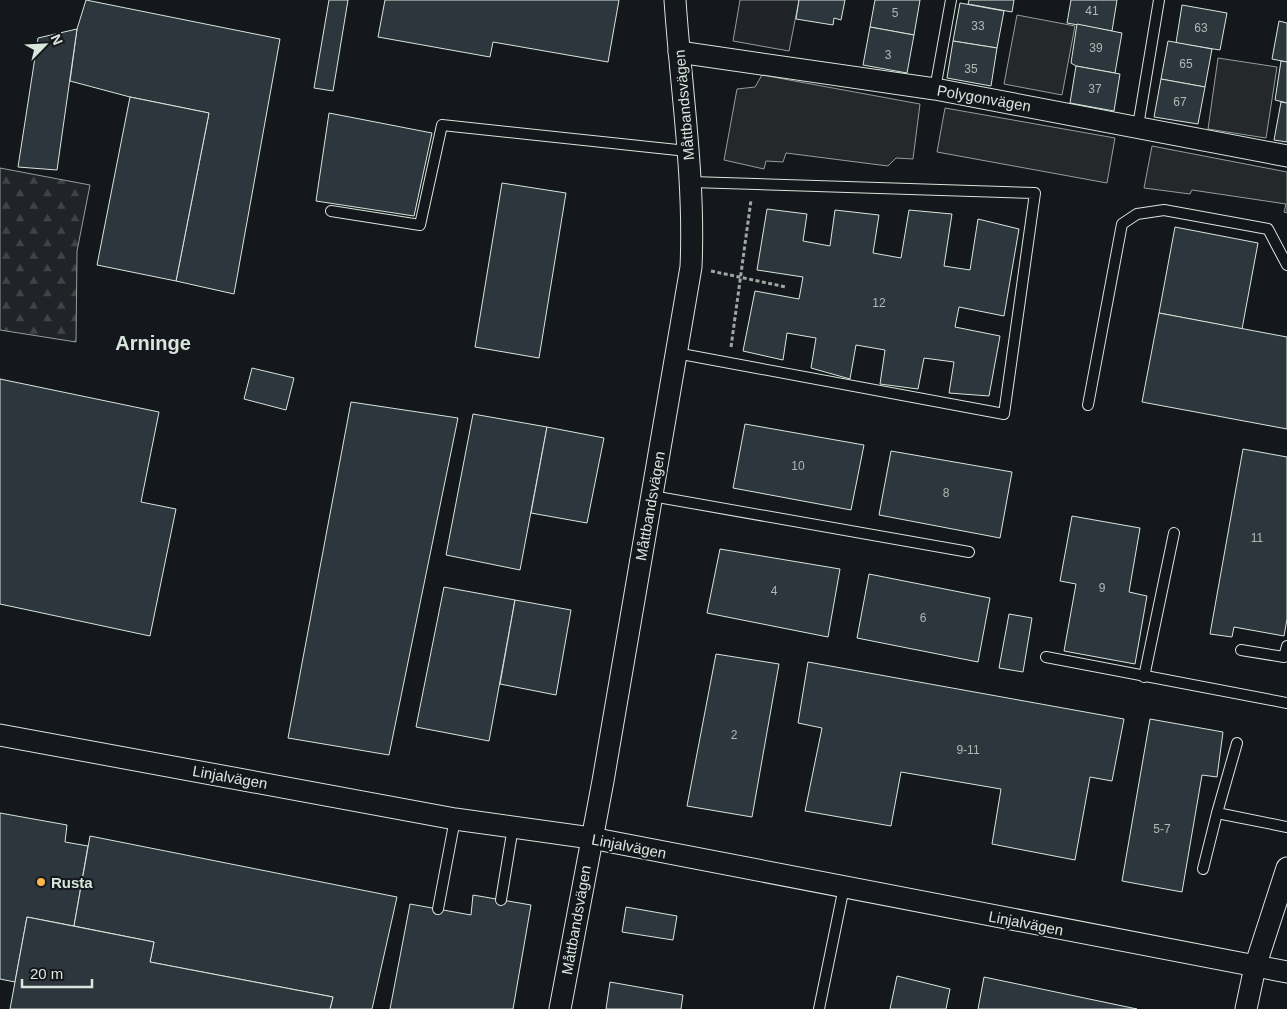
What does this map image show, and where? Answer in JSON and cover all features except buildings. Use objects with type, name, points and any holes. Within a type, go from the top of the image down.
[{"type":"street","name":"Måttbandsvägen","points":[[560,1009],[604,771],[691,267],[693,226],[691,182],[675,0]]},
{"type":"street","name":"Polygonvägen","points":[[679,52],[935,89],[1138,126],[1287,156]]},
{"type":"street","name":"Linjalvägen","points":[[0,735],[455,819],[591,838],[1287,972]]},
{"type":"street","points":[[1246,1009],[1256,967],[1287,868]]},
{"type":"lane","points":[[935,89],[950,0]]},
{"type":"lane","points":[[1138,126],[1159,0]]},
{"type":"lane","points":[[331,211],[420,225],[442,125],[687,151]]},
{"type":"lane","points":[[676,353],[1004,414],[1035,193],[691,182]]},
{"type":"lane","points":[[1088,405],[1122,224],[1137,214],[1164,210],[1268,229],[1287,265]]},
{"type":"lane","points":[[652,496],[969,552]]},
{"type":"lane","points":[[1144,677],[1174,533]]},
{"type":"lane","points":[[1241,650],[1284,658],[1287,646]]},
{"type":"lane","points":[[1046,658],[1287,703]]},
{"type":"lane","points":[[1203,869],[1237,743]]},
{"type":"lane","points":[[1217,813],[1287,827]]},
{"type":"lane","points":[[438,909],[455,819]]},
{"type":"lane","points":[[501,900],[513,827]]},
{"type":"lane","points":[[819,1009],[844,887]]},
{"type":"path","points":[[728,362],[753,184]]},
{"type":"path","points":[[691,267],[786,287]]},
{"type":"green space","points":[[740,0],[799,0],[789,51],[733,41]]},
{"type":"green space","points":[[0,168],[90,185],[77,251],[76,342],[0,330]]},
{"type":"shaded area","points":[[1017,15],[1075,26],[1062,95],[1004,84]]},
{"type":"shaded area","points":[[1218,58],[1277,67],[1266,138],[1208,129]]},
{"type":"shaded area","points":[[762,75],[920,104],[913,159],[896,158],[888,166],[786,153],[783,162],[766,161],[764,169],[724,160],[737,89],[755,87]]},
{"type":"shaded area","points":[[945,108],[1115,138],[1107,183],[937,152]]},
{"type":"shaded area","points":[[1152,146],[1287,172],[1287,213],[1284,212],[1286,204],[1192,190],[1190,194],[1144,188]]},
{"type":"place","name":"Rusta","points":[[41,882]]},
{"type":"district","name":"Arninge","points":[[153,343]]}]
